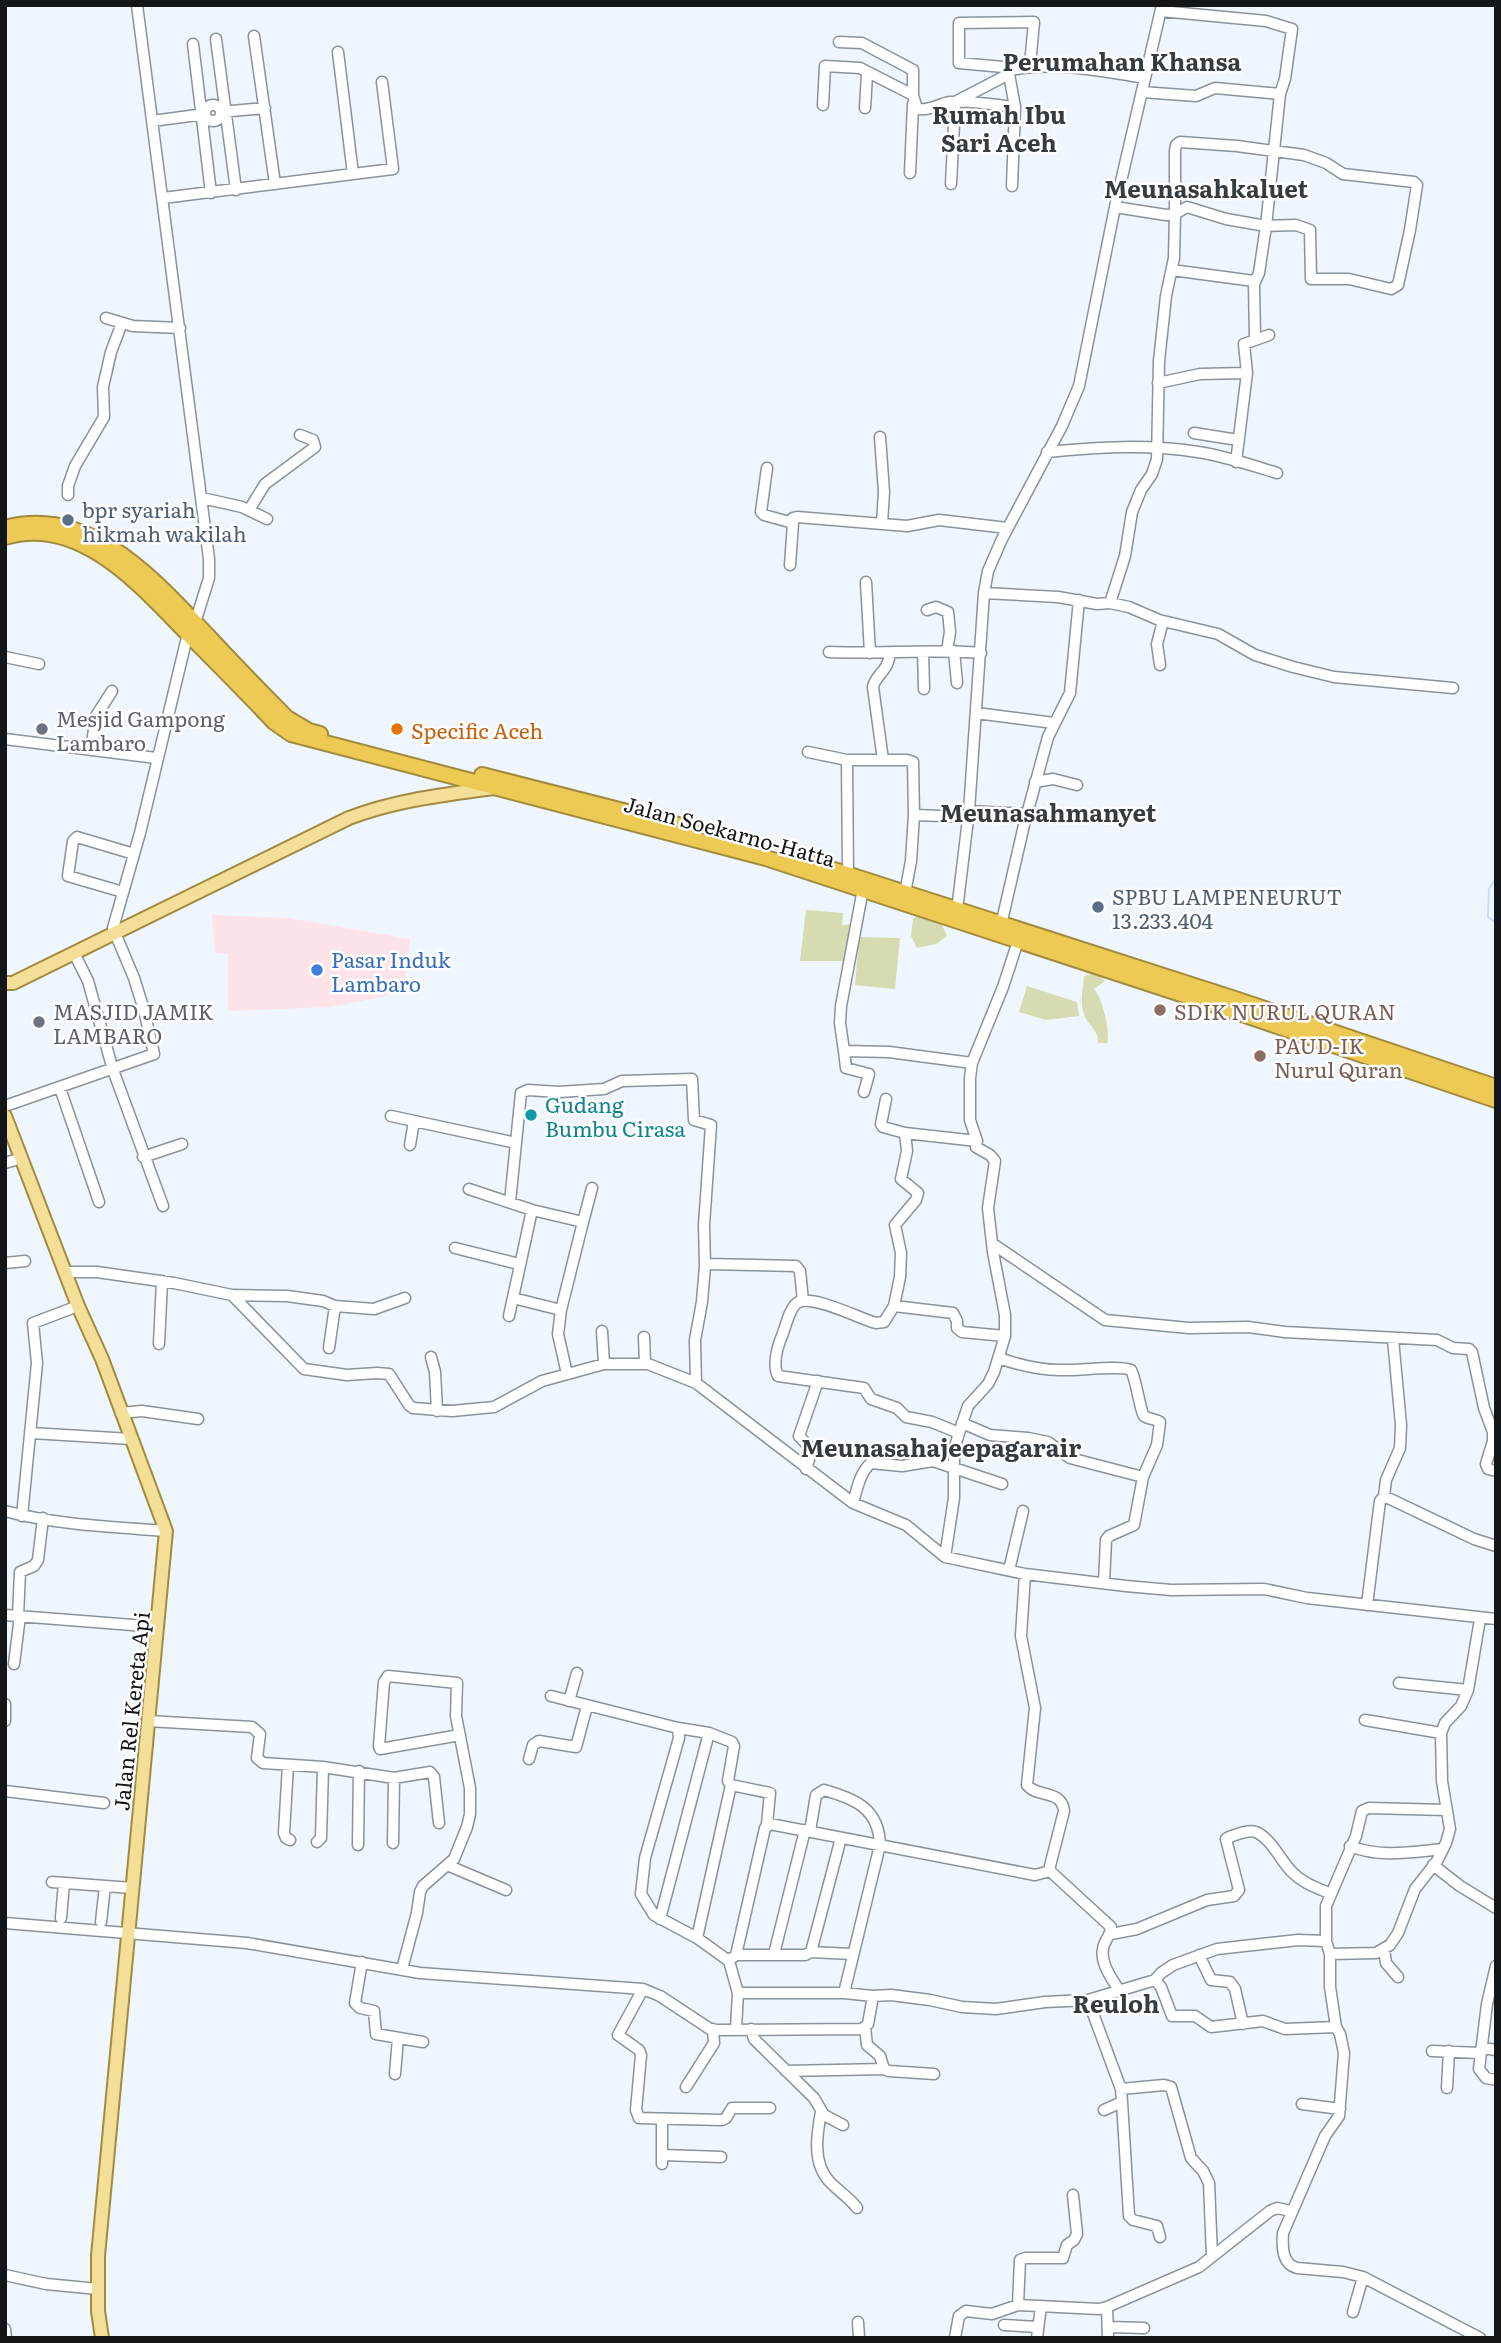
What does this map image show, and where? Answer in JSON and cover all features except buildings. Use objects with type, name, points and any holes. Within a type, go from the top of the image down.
[{"type":"highway","name":"Jalan Soekarno-Hatta","points":[[5,528],[30,522],[46,523],[85,534],[125,557],[230,667],[286,718],[309,731],[615,815],[863,889],[1001,925],[1496,1100]]},
{"type":"highway","name":"Jalan Soekarno-Hatta","points":[[5,537],[37,532],[50,533],[87,548],[111,562],[191,628]]},
{"type":"highway","name":"Jalan Soekarno-Hatta","points":[[230,667],[274,722],[291,734],[494,788],[596,810]]},
{"type":"highway","name":"Jalan Soekarno-Hatta","points":[[615,815],[734,840],[848,873],[905,892],[1018,941],[1197,993],[1496,1087]]},
{"type":"main road","points":[[5,983],[13,983],[282,849],[380,806],[418,797],[494,788]]},
{"type":"main road","name":"Jalan Rel Kereta Api","points":[[5,1116],[78,1306],[102,1359],[166,1531],[111,2104],[99,2256],[98,2289],[102,2338]]},
{"type":"street","points":[[5,1106],[150,1057],[155,1052],[134,978],[114,933],[114,921],[134,854],[156,758],[191,628],[209,578],[209,559],[137,5]]},
{"type":"street","points":[[964,916],[988,571],[1079,386],[1162,8],[1266,21],[1292,29],[1285,79],[1280,94],[1259,273],[1254,281],[1255,338]]},
{"type":"street","points":[[1012,186],[1015,107],[1009,74],[1003,67],[958,63],[959,23],[1034,22],[1030,65]]},
{"type":"street","points":[[254,36],[275,184]]},
{"type":"street","points":[[216,39],[223,112],[236,190]]},
{"type":"street","points":[[839,42],[862,43],[913,71],[909,173]]},
{"type":"street","points":[[193,44],[211,193]]},
{"type":"street","points":[[338,52],[353,174]]},
{"type":"street","points":[[955,103],[1012,70],[1030,65],[1090,69],[1145,78]]},
{"type":"street","points":[[822,106],[825,66],[860,68],[913,100],[917,109],[955,103],[1015,107]]},
{"type":"street","points":[[865,108],[867,74]]},
{"type":"street","points":[[163,198],[393,169],[382,82]]},
{"type":"street","points":[[1145,93],[1196,96],[1215,88],[1280,94]]},
{"type":"street","points":[[951,184],[955,103]]},
{"type":"street","points":[[203,114],[212,105],[223,112]]},
{"type":"street","points":[[223,112],[265,108]]},
{"type":"street","points":[[152,121],[203,114]]},
{"type":"street","points":[[1110,603],[1125,556],[1132,512],[1155,467],[1158,448],[1158,383],[1166,296],[1172,270],[1175,214],[1175,151],[1178,143],[1237,146],[1304,155],[1326,163],[1343,174],[1414,182],[1417,185],[1398,285],[1391,289],[1349,279],[1313,280],[1310,230],[1296,225],[1266,226],[1226,219],[1191,207],[1182,208],[1175,214],[1166,215],[1118,208]]},
{"type":"street","points":[[1172,270],[1254,281]]},
{"type":"street","points":[[106,318],[151,328],[180,328]]},
{"type":"street","points":[[68,495],[68,486],[75,466],[104,417],[103,387],[111,352],[122,323]]},
{"type":"street","points":[[1236,462],[1247,373],[1244,344],[1269,335]]},
{"type":"street","points":[[1158,383],[1200,374],[1247,373]]},
{"type":"street","points":[[1194,433],[1238,440]]},
{"type":"street","points":[[250,510],[265,484],[315,447],[313,440],[300,435]]},
{"type":"street","points":[[880,437],[884,492],[882,523]]},
{"type":"street","points":[[1047,452],[1102,446],[1158,448],[1202,453],[1277,472]]},
{"type":"street","points":[[767,468],[761,512],[793,523]]},
{"type":"street","points":[[202,498],[250,510],[267,519]]},
{"type":"street","points":[[790,565],[793,518],[797,517],[911,525],[939,520],[1007,528]]},
{"type":"street","points":[[866,582],[870,653]]},
{"type":"street","points":[[988,593],[1110,603],[1129,607],[1163,621],[1218,634],[1255,654],[1334,677],[1453,688]]},
{"type":"street","points":[[1001,925],[1035,782],[1054,723],[1070,693],[1079,600]]},
{"type":"street","points":[[927,610],[936,607],[948,612],[950,651],[957,683]]},
{"type":"street","points":[[1160,665],[1157,644],[1163,621]]},
{"type":"street","points":[[829,652],[981,653]]},
{"type":"street","points":[[923,652],[924,688]]},
{"type":"street","points":[[883,760],[873,687],[874,681],[887,667],[890,653]]},
{"type":"street","points":[[5,657],[39,664]]},
{"type":"street","points":[[91,750],[96,716],[112,691]]},
{"type":"street","points":[[980,713],[1054,723]]},
{"type":"street","points":[[5,739],[156,758]]},
{"type":"street","points":[[808,752],[847,761],[913,762],[914,815],[911,861],[905,892]]},
{"type":"street","points":[[847,761],[848,873]]},
{"type":"street","points":[[1035,782],[1053,779],[1077,785]]},
{"type":"street","points":[[914,815],[1027,814]]},
{"type":"street","points":[[123,892],[68,876],[73,841],[77,837],[134,854]]},
{"type":"street","points":[[863,889],[840,1023],[846,1068],[869,1074],[864,1092]]},
{"type":"street","points":[[945,1557],[954,1498],[954,1450],[968,1406],[988,1384],[1005,1336],[1005,1315],[988,1202],[995,1161],[976,1147],[977,1141],[970,1120],[970,1078],[972,1063],[1003,987],[1018,941]]},
{"type":"street","points":[[74,953],[88,981],[113,1070],[163,1206]]},
{"type":"street","points":[[844,1051],[889,1052],[972,1063]]},
{"type":"street","points":[[510,1202],[521,1094],[528,1090],[559,1092],[604,1089],[622,1082],[692,1079],[694,1120],[711,1125],[704,1225],[705,1266],[695,1340],[696,1383]]},
{"type":"street","points":[[60,1088],[99,1202]]},
{"type":"street","points":[[886,1099],[881,1124],[883,1127],[905,1133],[977,1141]]},
{"type":"street","points":[[391,1116],[516,1143]]},
{"type":"street","points":[[410,1145],[414,1121]]},
{"type":"street","points":[[905,1133],[906,1152],[901,1179],[918,1193],[918,1196],[895,1225],[901,1253],[900,1277],[894,1306],[884,1322],[876,1324],[823,1303],[803,1301],[794,1307],[780,1340],[775,1370],[780,1377],[864,1388],[871,1399],[897,1408],[912,1419],[990,1435],[1048,1442],[1061,1454],[1080,1462],[1143,1477]]},
{"type":"street","points":[[143,1157],[182,1144]]},
{"type":"street","points":[[5,1163],[22,1158]]},
{"type":"street","points":[[567,1374],[558,1334],[561,1310],[592,1188]]},
{"type":"street","points":[[469,1189],[532,1210],[583,1223]]},
{"type":"street","points":[[509,1316],[532,1210]]},
{"type":"street","points":[[993,1244],[1105,1320],[1189,1328],[1248,1327],[1285,1332],[1440,1340],[1449,1347],[1465,1348],[1472,1352],[1484,1409],[1493,1432],[1486,1464],[1488,1469],[1496,1471]]},
{"type":"street","points":[[456,1248],[519,1264]]},
{"type":"street","points":[[5,1263],[25,1261]]},
{"type":"street","points":[[705,1266],[796,1266],[800,1271],[803,1301]]},
{"type":"street","points":[[65,1272],[90,1271],[162,1281],[232,1295],[287,1296],[323,1301],[335,1306],[374,1309],[405,1298]]},
{"type":"street","points":[[159,1344],[162,1281]]},
{"type":"street","points":[[232,1295],[303,1369],[347,1375],[389,1374],[409,1405],[420,1410],[494,1407],[542,1381],[604,1364],[645,1363],[696,1383],[853,1503],[906,1525],[945,1557],[1025,1574],[1104,1584],[1171,1590],[1277,1590],[1307,1598],[1496,1619]]},
{"type":"street","points":[[513,1298],[561,1310]]},
{"type":"street","points":[[22,1516],[37,1363],[34,1321],[78,1306]]},
{"type":"street","points":[[329,1348],[335,1306]]},
{"type":"street","points":[[894,1306],[953,1313],[957,1328],[962,1332],[1005,1336]]},
{"type":"street","points":[[601,1331],[604,1364]]},
{"type":"street","points":[[643,1337],[645,1363]]},
{"type":"street","points":[[1367,1605],[1380,1502],[1384,1496],[1386,1479],[1400,1448],[1401,1425],[1393,1339]]},
{"type":"street","points":[[430,1357],[435,1371],[437,1411]]},
{"type":"street","points":[[999,1358],[1041,1370],[1103,1370],[1125,1367],[1131,1370],[1139,1390],[1140,1412],[1144,1417],[1160,1422],[1157,1445],[1143,1477],[1134,1525],[1106,1539],[1104,1584]]},
{"type":"street","points":[[806,1469],[812,1450],[799,1436],[818,1381]]},
{"type":"street","points":[[121,1413],[142,1411],[198,1419]]},
{"type":"street","points":[[31,1433],[131,1438]]},
{"type":"street","points":[[853,1503],[861,1477],[871,1463],[902,1466],[929,1461],[954,1466],[1002,1484]]},
{"type":"street","points":[[1384,1496],[1474,1539],[1496,1546]]},
{"type":"street","points":[[5,1511],[22,1516],[115,1528],[166,1531]]},
{"type":"street","points":[[1009,1570],[1023,1511]]},
{"type":"street","points":[[14,1664],[20,1573],[34,1566],[38,1560],[43,1518]]},
{"type":"street","points":[[1025,1574],[1021,1636],[1035,1708],[1027,1785],[1030,1790],[1058,1797],[1064,1806],[1051,1871],[1111,1927],[1111,1934],[1102,1952],[1105,1964],[1120,1992]]},
{"type":"street","points":[[5,1615],[158,1627]]},
{"type":"street","points":[[1330,1954],[1376,1953],[1395,1939],[1411,1897],[1449,1836],[1442,1782],[1441,1733],[1445,1723],[1461,1706],[1468,1689],[1480,1619]]},
{"type":"street","points":[[569,1701],[577,1673]]},
{"type":"street","points":[[402,1969],[417,1913],[419,1892],[454,1858],[470,1814],[471,1801],[460,1735],[456,1716],[457,1683],[388,1676],[384,1682],[380,1749],[460,1735]]},
{"type":"street","points":[[1399,1683],[1468,1689]]},
{"type":"street","points":[[551,1696],[678,1728],[709,1733],[734,1744],[728,1777],[731,1785],[697,1938]]},
{"type":"street","points":[[5,1704],[5,1721]]},
{"type":"street","points":[[529,1759],[533,1745],[539,1741],[576,1747],[587,1706]]},
{"type":"street","points":[[1365,1720],[1441,1733]]},
{"type":"street","points":[[148,1721],[252,1727],[260,1734],[257,1758],[259,1762],[359,1771],[394,1778],[427,1772],[432,1774],[439,1823]]},
{"type":"street","points":[[678,1728],[679,1738],[645,1858],[641,1887],[642,1899],[654,1915],[733,1958],[774,1954],[805,1955],[811,1952],[852,1954]]},
{"type":"street","points":[[660,1919],[709,1733]]},
{"type":"street","points":[[288,1765],[284,1833],[286,1839],[290,1840]]},
{"type":"street","points":[[317,1842],[321,1838],[323,1767]]},
{"type":"street","points":[[358,1846],[359,1771]]},
{"type":"street","points":[[393,1843],[394,1778]]},
{"type":"street","points":[[686,2087],[723,2029],[738,1993],[733,1958],[767,1824],[771,1793],[731,1785]]},
{"type":"street","points":[[774,1954],[816,1795],[827,1790],[863,1806],[872,1814],[879,1829],[880,1845],[844,1993]]},
{"type":"street","points":[[5,1791],[104,1803]]},
{"type":"street","points":[[1446,1810],[1364,1809],[1356,1836],[1326,1906],[1330,1987],[1336,2027],[1344,2053],[1338,2118],[1325,2136],[1291,2211],[1283,2233],[1282,2248],[1291,2267],[1343,2272],[1363,2277],[1480,2338]]},
{"type":"street","points":[[767,1824],[1035,1875],[1051,1871]]},
{"type":"street","points":[[1111,1934],[1137,1929],[1207,1900],[1234,1896],[1239,1890],[1226,1839],[1252,1831],[1275,1850],[1293,1873],[1310,1886],[1331,1894]]},
{"type":"street","points":[[811,1952],[841,1838]]},
{"type":"street","points":[[1350,1846],[1373,1853],[1395,1854],[1443,1849]]},
{"type":"street","points":[[447,1865],[506,1890]]},
{"type":"street","points":[[1433,1865],[1460,1886],[1496,1908]]},
{"type":"street","points":[[52,1882],[132,1888]]},
{"type":"street","points":[[61,1918],[64,1883]]},
{"type":"street","points":[[101,1922],[105,1886]]},
{"type":"street","points":[[5,1923],[247,1943],[420,1973],[643,1989],[723,2029],[862,2029],[868,2024],[873,1996]]},
{"type":"street","points":[[738,1993],[891,1995],[962,2007],[996,2009],[1045,2002],[1088,2000],[1120,1992],[1155,1980],[1160,1973],[1174,1965],[1234,1946],[1298,1940],[1326,1941]]},
{"type":"street","points":[[1384,1949],[1386,1963],[1398,1977]]},
{"type":"street","points":[[1199,1955],[1210,1980],[1230,1982],[1235,1990],[1243,2024]]},
{"type":"street","points":[[362,1962],[356,2005],[374,2011],[377,2035],[423,2042]]},
{"type":"street","points":[[1496,1966],[1491,2015],[1479,2069],[1482,2075],[1496,2080]]},
{"type":"street","points":[[1155,1980],[1161,1987],[1172,2017],[1195,2015],[1211,2027],[1264,2021],[1286,2029],[1336,2027]]},
{"type":"street","points":[[643,1989],[618,2035],[639,2050],[641,2055],[639,2118],[722,2120],[732,2108],[770,2108]]},
{"type":"street","points":[[1088,2000],[1121,2089],[1129,2216],[1133,2220],[1157,2226],[1160,2237]]},
{"type":"street","points":[[865,2027],[867,2045],[880,2056],[884,2068]]},
{"type":"street","points":[[751,2029],[754,2039],[814,2098],[821,2112],[843,2125]]},
{"type":"street","points":[[395,2074],[398,2038]]},
{"type":"street","points":[[1432,2051],[1496,2050]]},
{"type":"street","points":[[1447,2088],[1449,2051]]},
{"type":"street","points":[[786,2071],[884,2068],[889,2071],[934,2074]]},
{"type":"street","points":[[1121,2089],[1164,2085],[1171,2087],[1191,2158],[1203,2171],[1209,2183],[1212,2256]]},
{"type":"street","points":[[1104,2110],[1122,2102]]},
{"type":"street","points":[[1302,2104],[1339,2109]]},
{"type":"street","points":[[821,2112],[816,2137],[819,2163],[828,2180],[857,2208]]},
{"type":"street","points":[[662,2120],[663,2160],[721,2157]]},
{"type":"street","points":[[1018,2305],[1020,2260],[1063,2258],[1067,2245],[1074,2241],[1077,2234],[1073,2195]]},
{"type":"street","points":[[955,2338],[961,2313],[972,2310],[992,2314],[1018,2305],[1100,2309],[1107,2307],[1199,2267],[1270,2211],[1277,2208],[1291,2211]]},
{"type":"street","points":[[5,2275],[46,2284],[98,2289]]},
{"type":"street","points":[[1353,2312],[1363,2277]]},
{"type":"street","points":[[1004,2325],[1038,2332],[1041,2306]]},
{"type":"street","points":[[1107,2307],[1108,2332],[1144,2328]]},
{"type":"street","points":[[858,2322],[859,2338]]},
{"type":"street","points":[[5,2329],[6,2338]]},
{"type":"shaded area","name":"Pasar Induk Lambaro","points":[[212,915],[287,918],[410,939],[404,985],[383,997],[330,1007],[228,1011],[228,953],[215,953]]},
{"type":"green space","points":[[806,910],[843,913],[842,925],[856,924],[849,961],[800,961]]},
{"type":"green space","points":[[918,915],[941,923],[947,936],[936,944],[917,948],[911,936],[913,919]]},
{"type":"green space","points":[[859,937],[900,938],[895,989],[855,985]]},
{"type":"green space","points":[[1096,973],[1105,981],[1094,989],[1105,1015],[1107,1043],[1098,1043],[1097,1035],[1082,1007],[1084,976]]},
{"type":"green space","points":[[1027,986],[1077,1002],[1079,1016],[1046,1020],[1019,1012]]},
{"type":"waterway","points":[[1496,878],[1489,889],[1488,917],[1496,923]]},
{"type":"place","name":"bpr syariah hikmah wakilah","points":[[68,520]]},
{"type":"place","name":"Mesjid Gampong Lambaro","points":[[42,729]]},
{"type":"place","name":"Specific Aceh","points":[[397,729]]},
{"type":"place","name":"SPBU LAMPENEURUT 13.233.404","points":[[1098,907]]},
{"type":"place","name":"Pasar Induk Lambaro","points":[[317,970]]},
{"type":"place","name":"SDIK NURUL QURAN","points":[[1160,1010]]},
{"type":"place","name":"MASJID JAMIK LAMBARO","points":[[39,1022]]},
{"type":"place","name":"PAUD-IK Nurul Quran","points":[[1260,1056]]},
{"type":"place","name":"Gudang Bumbu Cirasa","points":[[531,1115]]},
{"type":"district","name":"Perumahan Khansa","points":[[1122,60]]},
{"type":"district","name":"Rumah Ibu Sari Aceh","points":[[999,127]]},
{"type":"district","name":"Meunasahkaluet","points":[[1206,187]]},
{"type":"district","name":"Meunasahmanyet","points":[[1048,811]]},
{"type":"district","name":"Meunasahajeepagarair","points":[[941,1446]]},
{"type":"district","name":"Reuloh","points":[[1116,2002]]}]
